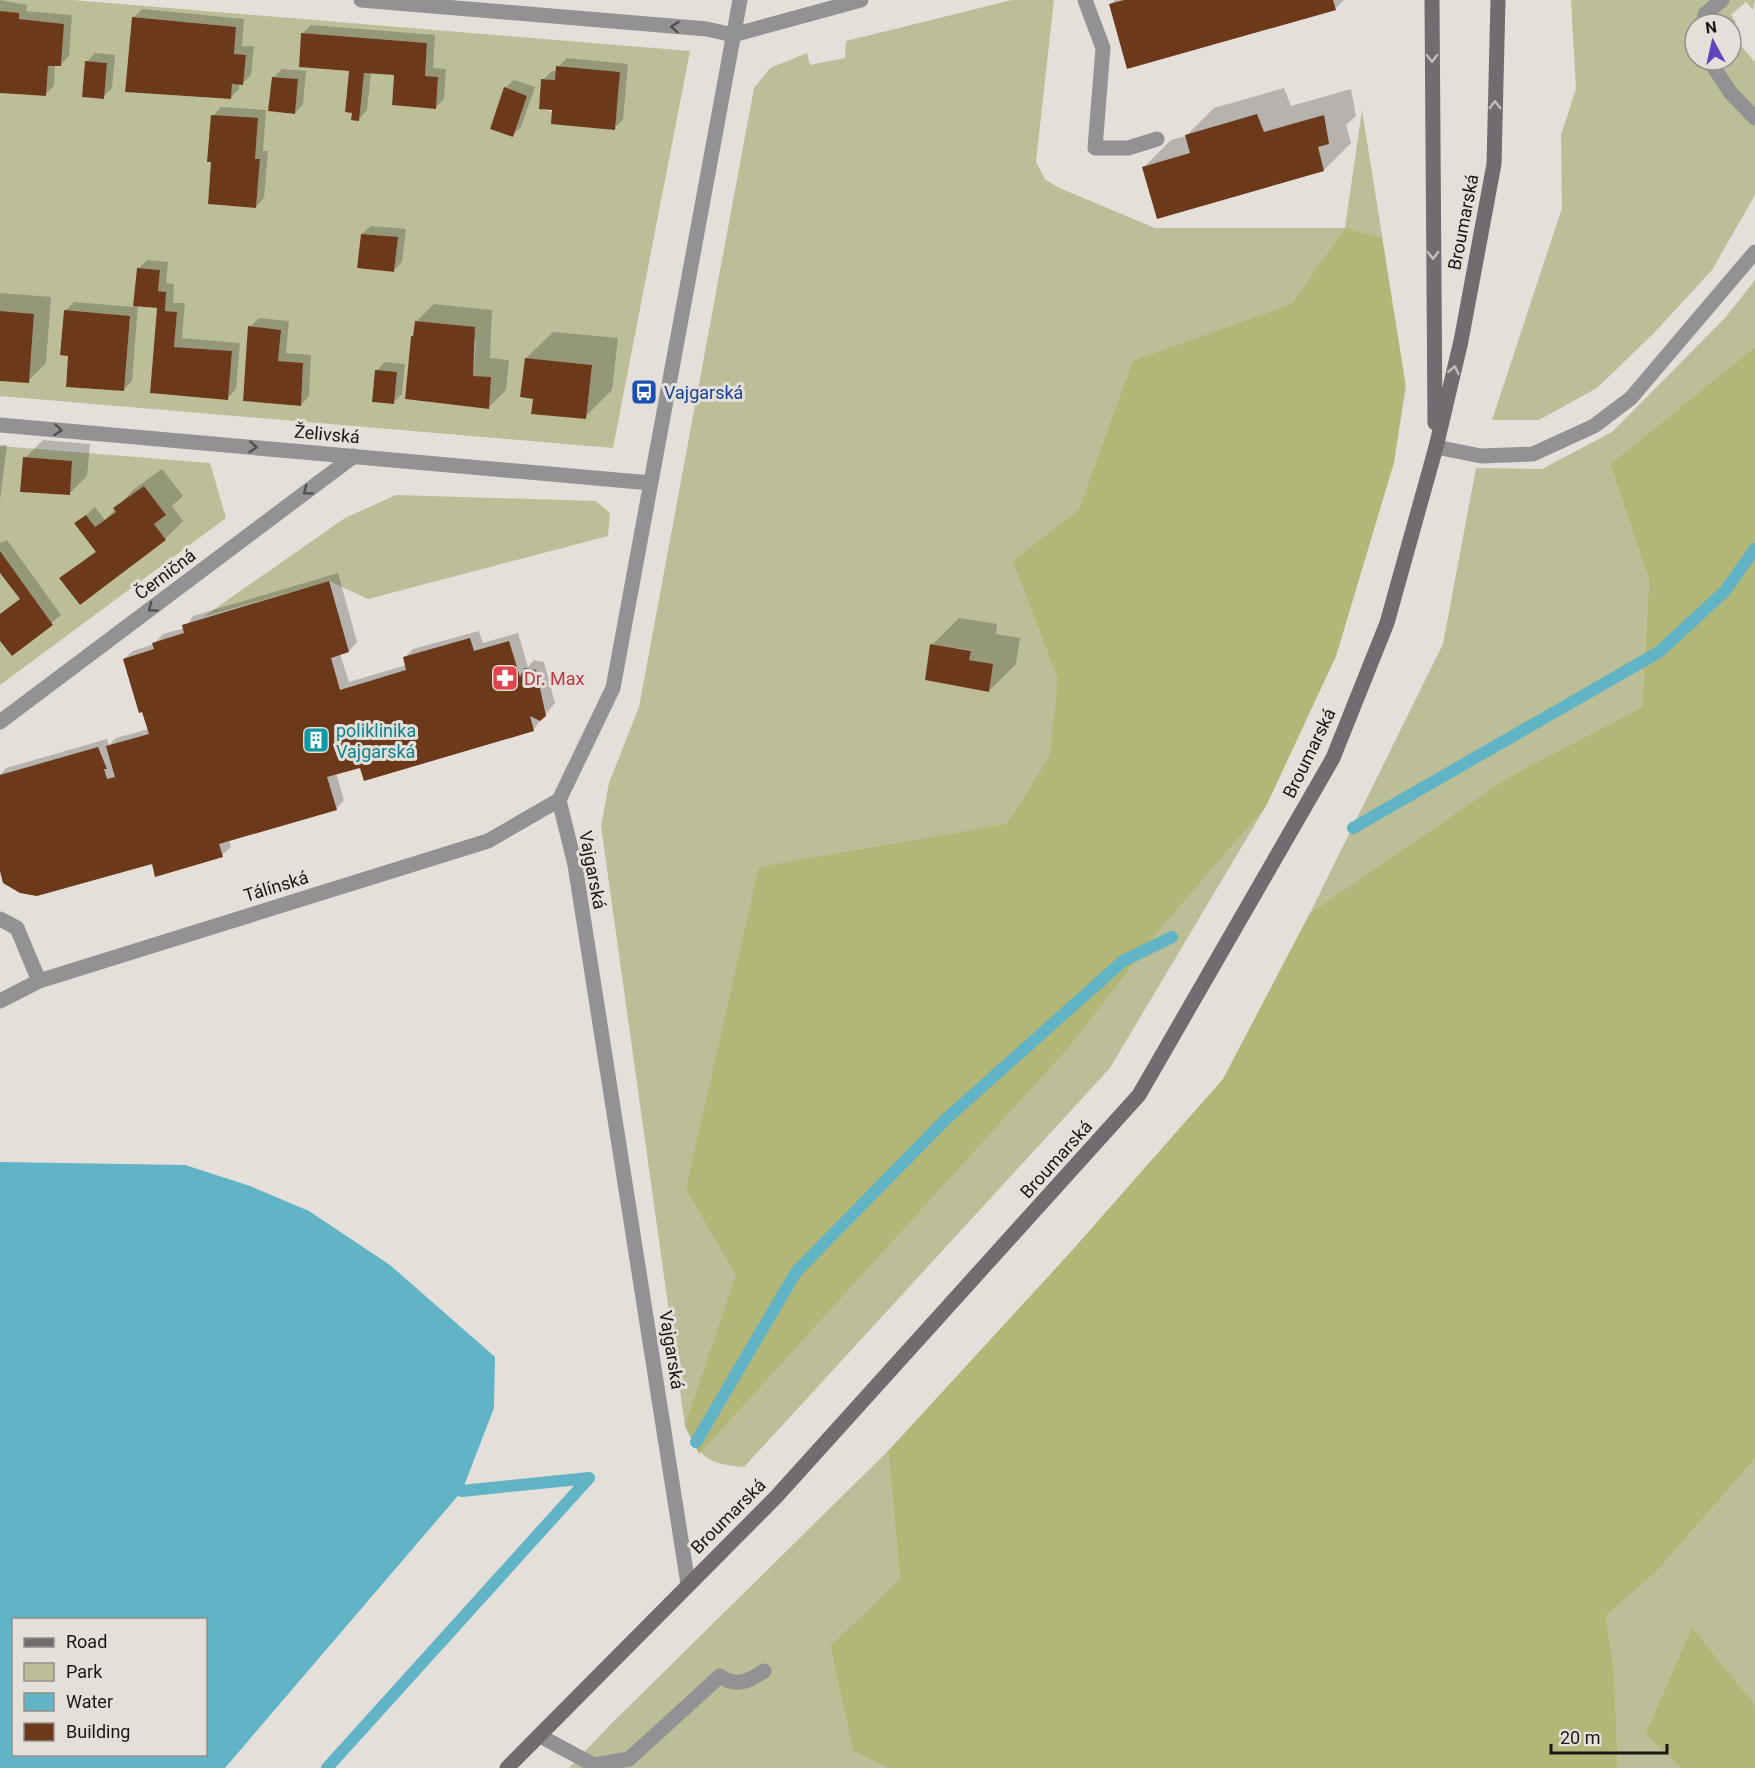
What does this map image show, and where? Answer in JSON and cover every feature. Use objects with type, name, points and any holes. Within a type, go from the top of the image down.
[{"type":"street","points":[[361,0],[707,30],[732,35],[861,0]]},
{"type":"street","points":[[559,800],[613,688],[740,0]]},
{"type":"street","points":[[1085,0],[1103,48],[1095,148],[1128,148],[1157,139]]},
{"type":"street","name":"Broumarská","points":[[1432,0],[1436,447]]},
{"type":"street","name":"Broumarská","points":[[507,1768],[784,1488],[1139,1095],[1333,758],[1387,623],[1436,447],[1461,341],[1494,164],[1498,0]]},
{"type":"street","points":[[1707,12],[1722,0]]},
{"type":"street","points":[[1717,72],[1730,92],[1755,118]]},
{"type":"street","points":[[1436,447],[1481,456],[1533,454],[1594,426],[1631,398],[1755,252]]},
{"type":"street","name":"Želivská","points":[[0,424],[651,483]]},
{"type":"street","name":"Černičná","points":[[0,722],[354,456]]},
{"type":"street","name":"Vajgarská","points":[[559,800],[576,877],[688,1584]]},
{"type":"street","name":"Tálínská","points":[[0,1000],[39,981],[488,841],[559,800]]},
{"type":"street","points":[[0,919],[16,928],[39,981]]},
{"type":"street","points":[[540,1736],[594,1765],[629,1760],[720,1676],[728,1682],[742,1683],[764,1671]]},
{"type":"green space","points":[[0,0],[72,0],[690,51],[613,448],[0,396],[0,381],[29,382],[34,315],[0,311],[0,93],[46,96],[48,66],[61,66],[64,24],[19,19],[0,11]],"holes":[[[132,17],[236,27],[234,54],[246,55],[243,85],[232,84],[231,99],[125,92]],[[301,33],[427,43],[425,76],[438,77],[436,109],[392,105],[394,75],[364,73],[359,120],[351,120],[352,113],[345,112],[349,71],[299,67]],[[85,61],[107,63],[104,99],[82,97]],[[557,66],[620,72],[615,130],[539,108],[541,79],[555,80]],[[272,77],[298,79],[295,114],[269,111]],[[504,88],[527,96],[513,137],[490,129]],[[258,118],[255,159],[260,160],[256,208],[208,204],[211,162],[207,162]],[[361,234],[398,237],[394,272],[357,268]],[[137,268],[160,270],[158,291],[166,292],[165,311],[177,312],[174,347],[232,351],[228,399],[150,393],[157,308],[133,306]],[[64,310],[130,316],[124,391],[66,387],[68,356],[60,354]],[[415,321],[444,324],[476,341],[473,376],[491,378],[489,409],[405,399],[411,336],[413,336]],[[249,327],[281,330],[278,361],[303,363],[301,406],[243,401]],[[525,358],[592,365],[586,419],[531,413],[533,399],[520,397]],[[375,371],[397,372],[394,404],[372,402]]]},
{"type":"green space","points":[[1012,0],[1054,0],[1036,162],[1045,179],[1057,187],[1155,228],[1345,228],[1362,110],[1406,387],[1394,462],[1336,656],[1266,806],[1110,1068],[744,1467],[721,1464],[707,1457],[696,1445],[685,1426],[601,826],[609,783],[639,707],[754,88],[770,68],[807,53],[810,65],[845,58],[846,41]],"holes":[[[930,644],[971,650],[969,660],[993,664],[989,692],[925,680]]]},
{"type":"green space","points":[[1571,0],[1755,0],[1753,10],[1746,2],[1734,12],[1683,12],[1683,72],[1743,72],[1743,48],[1755,62],[1755,195],[1712,270],[1654,333],[1597,388],[1539,420],[1492,420],[1562,208],[1561,135],[1576,89]]},
{"type":"green space","points":[[1345,228],[1382,238],[1405,383],[1394,462],[1336,656],[1266,806],[1165,923],[1069,1047],[699,1454],[685,1426],[736,1275],[686,1189],[759,867],[1007,824],[1050,756],[1058,679],[1013,561],[1079,510],[1133,361],[1292,304]]},
{"type":"green space","points":[[1755,280],[1755,347],[1610,464],[1649,580],[1642,707],[1510,776],[1310,913],[1443,644],[1476,468],[1542,469],[1612,432],[1725,318]]},
{"type":"green space","points":[[1755,347],[1755,1459],[1657,1571],[1606,1616],[1614,1671],[1618,1768],[888,1768],[853,1751],[830,1646],[900,1578],[888,1451],[1068,1255],[1223,1079],[1310,913],[1510,776],[1642,707],[1649,580],[1610,464]]},
{"type":"green space","points":[[0,446],[210,463],[226,518],[0,685],[0,641],[12,656],[53,625],[0,551]],"holes":[[[23,457],[72,461],[70,495],[20,492]],[[144,486],[165,515],[154,524],[166,540],[80,605],[59,578],[96,552],[74,523],[86,515],[95,527],[116,512],[114,508]]]},
{"type":"green space","points":[[396,495],[596,501],[610,513],[608,536],[368,599],[329,581],[203,617],[345,518]]},
{"type":"green space","points":[[0,573],[20,599],[0,614]]},
{"type":"green space","points":[[888,1451],[900,1578],[830,1646],[853,1751],[888,1768],[569,1768],[612,1723]]},
{"type":"green space","points":[[1755,1459],[1755,1705],[1692,1629],[1645,1734],[1681,1768],[1618,1768],[1614,1671],[1606,1616],[1657,1571]]},
{"type":"green space","points":[[1692,1628],[1755,1705],[1755,1768],[1681,1768],[1645,1734]]},
{"type":"water","points":[[0,1162],[185,1165],[250,1186],[309,1211],[390,1265],[495,1357],[494,1408],[462,1491],[225,1768],[0,1768]]},
{"type":"building","points":[[1124,0],[1333,0],[1336,10],[1127,69],[1109,4]]},
{"type":"building","points":[[0,11],[19,13],[19,19],[64,24],[61,66],[48,66],[46,96],[0,93]]},
{"type":"building","points":[[132,17],[236,27],[234,54],[246,55],[243,85],[232,84],[231,99],[125,92]]},
{"type":"building","points":[[301,33],[427,43],[425,76],[438,77],[436,109],[392,105],[394,75],[364,73],[359,121],[351,120],[352,113],[345,112],[349,71],[299,67]]},
{"type":"building","points":[[85,61],[107,63],[104,99],[82,97]]},
{"type":"building","points":[[556,66],[620,72],[615,130],[551,124],[552,110],[539,109],[541,79],[555,80]]},
{"type":"building","points":[[272,77],[298,79],[295,114],[268,111]]},
{"type":"building","points":[[504,87],[527,96],[513,137],[490,129]]},
{"type":"building","points":[[1257,114],[1264,132],[1324,115],[1329,144],[1318,147],[1324,171],[1157,219],[1142,167],[1190,153],[1185,135]]},
{"type":"building","points":[[211,115],[258,118],[255,159],[260,159],[256,208],[208,204],[211,162],[207,162]]},
{"type":"building","points":[[361,234],[398,237],[394,272],[357,268]]},
{"type":"building","points":[[137,268],[160,270],[158,291],[166,292],[165,311],[177,312],[174,347],[232,351],[228,400],[150,393],[157,308],[133,306]]},
{"type":"building","points":[[64,310],[130,316],[124,391],[66,387],[68,356],[60,355]]},
{"type":"building","points":[[0,311],[34,314],[29,383],[0,381]]},
{"type":"building","points":[[415,321],[475,327],[473,376],[491,377],[489,409],[405,399],[411,336],[413,336]]},
{"type":"building","points":[[248,326],[281,330],[278,361],[303,363],[301,406],[243,401]]},
{"type":"building","points":[[525,358],[592,365],[586,419],[531,414],[533,399],[520,397]]},
{"type":"building","points":[[375,370],[397,372],[394,404],[372,402]]},
{"type":"building","points":[[23,457],[72,461],[70,495],[20,492]]},
{"type":"building","points":[[144,486],[166,515],[154,524],[166,540],[80,605],[59,578],[96,552],[74,523],[86,515],[95,527],[116,512],[113,508]]},
{"type":"building","points":[[0,551],[53,625],[12,656],[0,641],[0,614],[20,599],[0,573]]},
{"type":"building","name":"poliklinika Vajgarská","points":[[329,581],[349,652],[331,658],[340,690],[406,670],[403,657],[470,638],[474,651],[509,641],[520,677],[524,668],[536,670],[546,716],[540,721],[530,716],[534,731],[364,781],[360,768],[327,777],[337,810],[219,844],[223,857],[155,877],[152,864],[37,896],[20,893],[3,883],[0,871],[0,775],[98,747],[107,769],[104,769],[107,779],[115,777],[106,746],[149,734],[142,712],[139,713],[123,659],[154,649],[152,643],[184,633],[182,625]]},
{"type":"building","points":[[930,644],[971,651],[969,660],[993,664],[989,692],[925,680]]},
{"type":"waterway","points":[[1353,828],[1659,652],[1725,591],[1755,549]]},
{"type":"waterway","points":[[696,1442],[796,1272],[946,1119],[1123,961],[1172,937]]},
{"type":"waterway","points":[[462,1491],[589,1478]]},
{"type":"waterway","points":[[327,1768],[589,1478]]},
{"type":"place","name":"Vajgarská","points":[[644,392]]},
{"type":"place","name":"Dr. Max","points":[[505,678]]},
{"type":"place","name":"poliklinika Vajgarská","points":[[316,740]]}]
